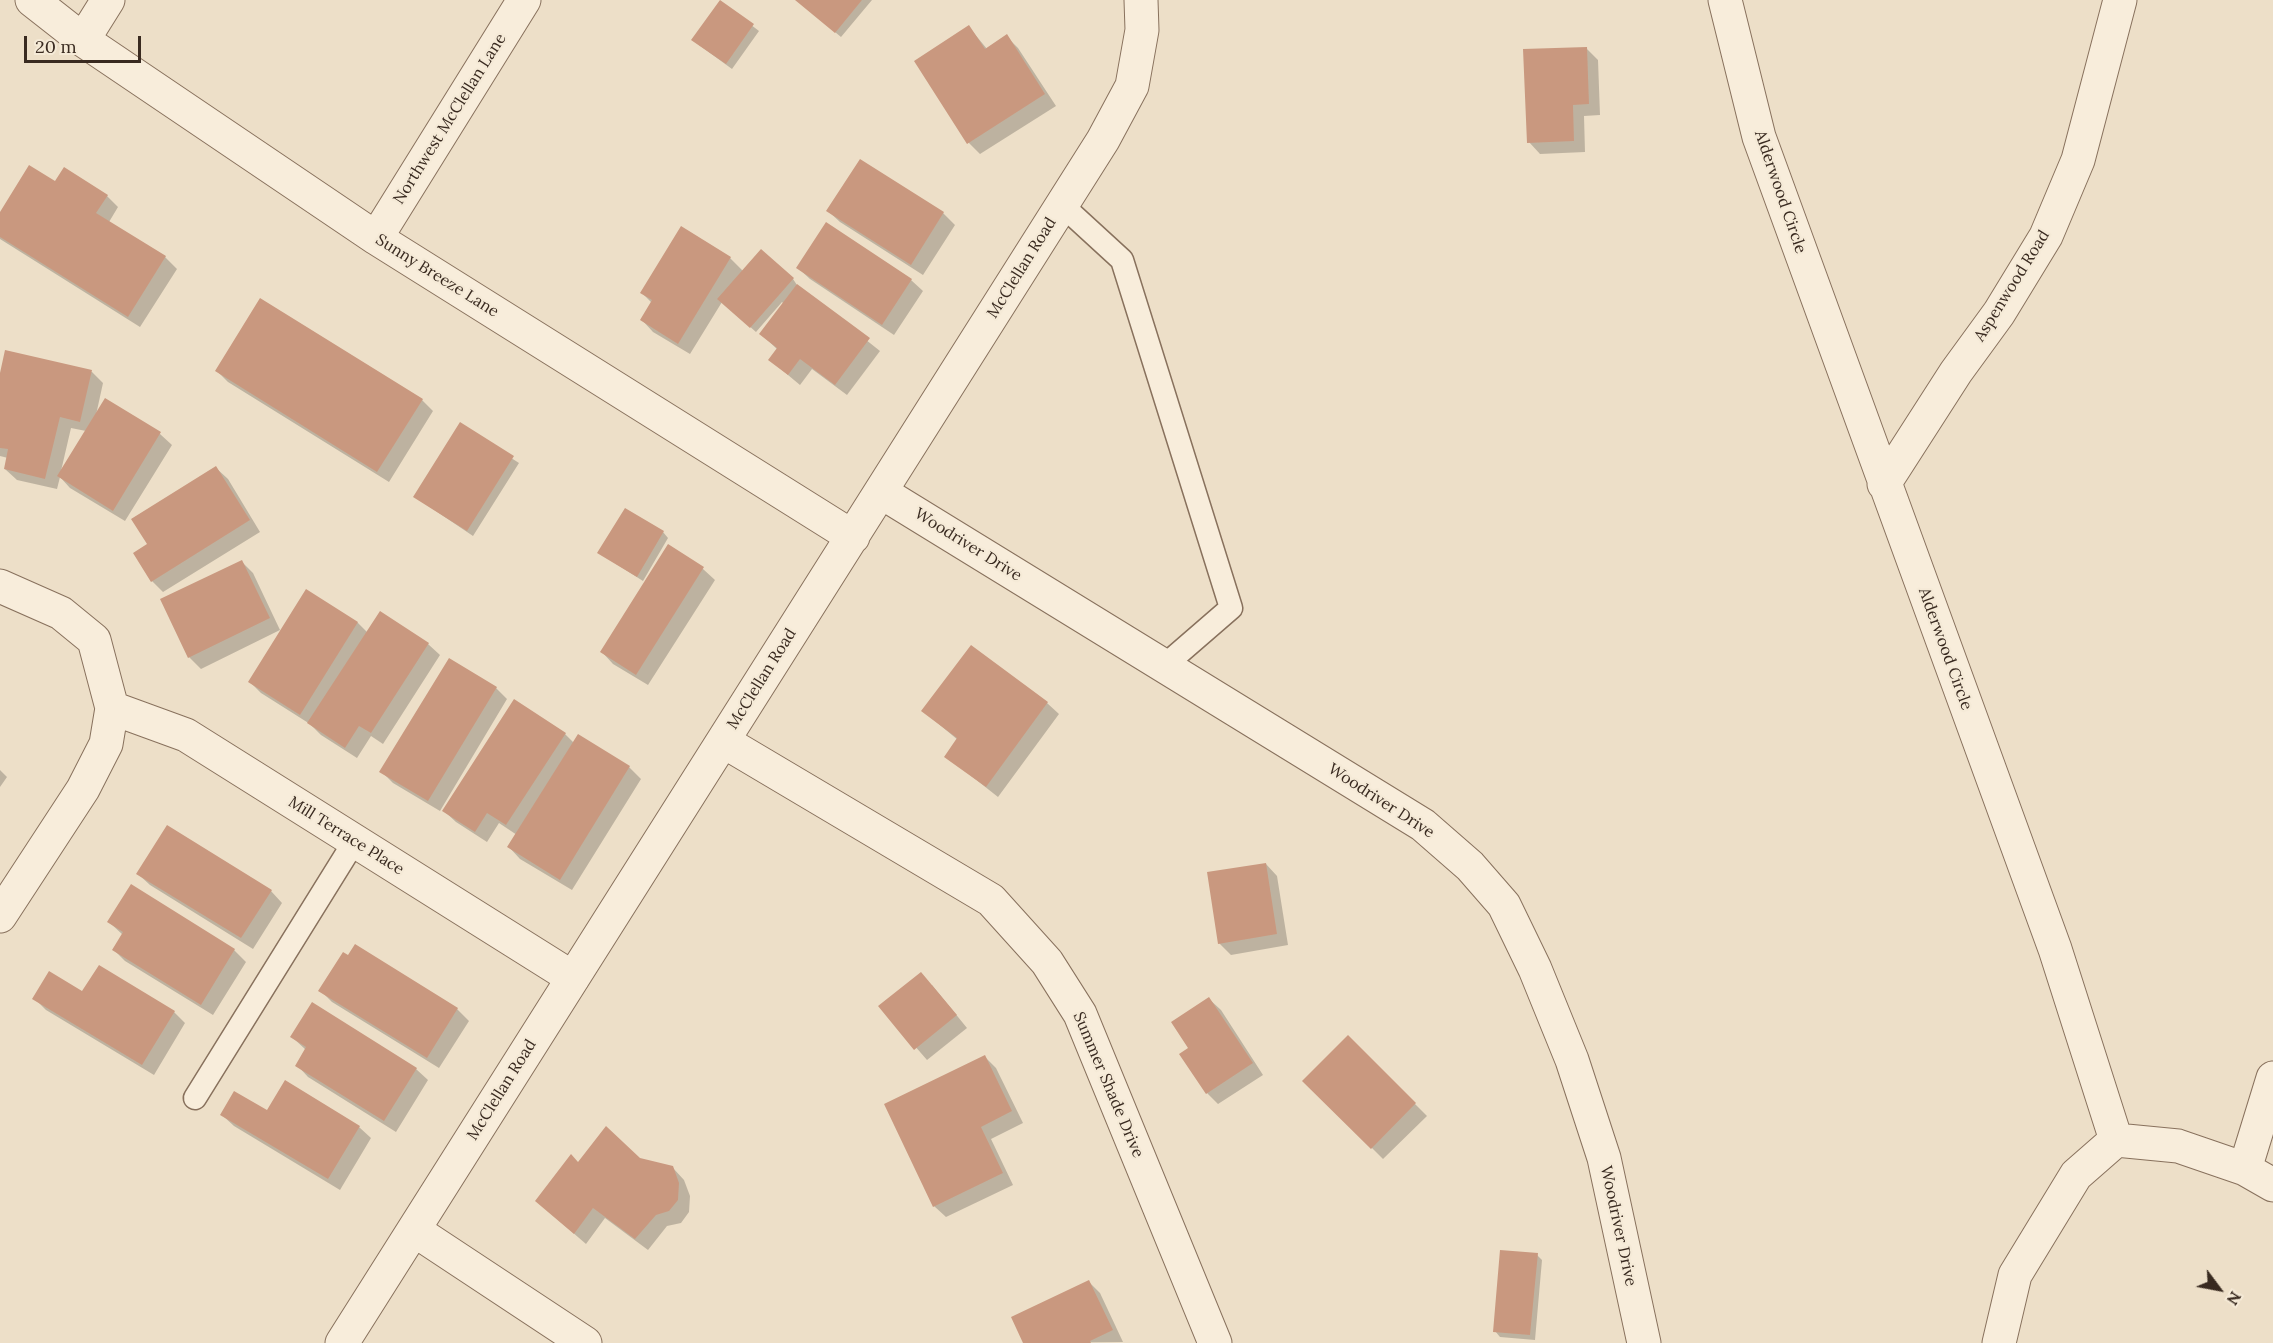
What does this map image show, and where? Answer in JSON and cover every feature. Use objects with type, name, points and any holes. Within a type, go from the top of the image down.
[{"type":"street","name":"Sunny Breeze Lane","points":[[32,0],[83,40],[376,238],[853,537]]},
{"type":"street","points":[[83,40],[108,0]]},
{"type":"street","name":"Northwest McClellan Lane","points":[[376,238],[524,0]]},
{"type":"street","name":"McClellan Road","points":[[342,1343],[1103,140],[1132,86],[1142,30],[1141,0]]},
{"type":"street","name":"Alderwood Circle","points":[[1725,0],[1759,137],[2055,949],[2116,1140]]},
{"type":"street","name":"Aspenwood Road","points":[[1884,484],[1956,372],[1998,313],[2046,236],[2078,160],[2120,0]]},
{"type":"street","name":"Woodriver Drive","points":[[881,492],[1423,825],[1470,866],[1504,905],[1535,969],[1572,1060],[1597,1136],[1644,1343]]},
{"type":"street","points":[[0,586],[61,613],[93,640],[112,708],[106,744],[83,789],[0,916]]},
{"type":"street","name":"Mill Terrace Place","points":[[112,708],[186,735],[573,978]]},
{"type":"street","name":"Summer Shade Drive","points":[[723,741],[991,900],[1047,962],[1080,1014],[1215,1343]]},
{"type":"street","points":[[2245,1169],[2273,1078]]},
{"type":"street","points":[[2000,1343],[2015,1275],[2076,1175],[2116,1140],[2178,1146],[2245,1169],[2273,1185]]},
{"type":"street","points":[[414,1230],[585,1343]]},
{"type":"lane","points":[[1062,205],[1122,260],[1231,608],[1164,666]]},
{"type":"lane","points":[[195,1098],[354,842]]},
{"type":"building","points":[[720,0],[754,24],[726,64],[691,40]]},
{"type":"building","points":[[795,0],[862,0],[835,33]]},
{"type":"building","points":[[969,25],[985,49],[1007,34],[1045,94],[967,144],[914,61]]},
{"type":"building","points":[[1587,47],[1589,104],[1573,105],[1574,141],[1527,143],[1523,49]]},
{"type":"building","points":[[860,159],[944,212],[911,265],[826,211]]},
{"type":"building","points":[[29,165],[55,181],[64,167],[108,195],[96,213],[166,256],[128,317],[0,237],[0,212]]},
{"type":"building","points":[[826,222],[912,279],[882,325],[796,268]]},
{"type":"building","points":[[681,226],[731,257],[678,344],[640,320],[652,300],[640,293]]},
{"type":"building","points":[[761,249],[794,278],[750,328],[717,299]]},
{"type":"building","points":[[797,284],[870,338],[835,385],[800,359],[788,375],[768,360],[777,348],[759,334]]},
{"type":"building","points":[[260,298],[423,399],[377,472],[215,371]]},
{"type":"building","points":[[5,350],[92,370],[80,422],[60,417],[45,479],[4,469],[8,449],[0,448],[0,373]]},
{"type":"building","points":[[105,398],[161,432],[113,511],[57,476]]},
{"type":"building","points":[[460,422],[514,456],[467,531],[413,497]]},
{"type":"building","points":[[216,466],[250,520],[151,582],[133,553],[147,544],[131,519]]},
{"type":"building","points":[[625,508],[664,531],[637,577],[597,553]]},
{"type":"building","points":[[668,544],[704,567],[636,675],[600,652]]},
{"type":"building","points":[[242,560],[270,618],[188,658],[160,599]]},
{"type":"building","points":[[306,589],[358,622],[300,715],[248,682]]},
{"type":"building","points":[[380,611],[429,643],[371,733],[359,726],[345,748],[307,723]]},
{"type":"building","points":[[971,645],[1048,702],[986,787],[944,757],[957,738],[921,711]]},
{"type":"building","points":[[449,658],[497,687],[428,801],[379,772]]},
{"type":"building","points":[[514,699],[566,733],[506,825],[487,813],[475,832],[442,811]]},
{"type":"building","points":[[578,734],[630,766],[560,880],[507,847]]},
{"type":"building","points":[[167,825],[272,890],[241,938],[136,874]]},
{"type":"building","points":[[1266,863],[1277,934],[1218,944],[1207,872]]},
{"type":"building","points":[[131,884],[235,949],[201,1005],[112,950],[123,932],[107,922]]},
{"type":"building","points":[[355,944],[458,1008],[427,1058],[318,991],[343,952],[348,955]]},
{"type":"building","points":[[99,965],[175,1011],[142,1065],[32,999],[49,971],[82,991]]},
{"type":"building","points":[[921,972],[957,1015],[914,1050],[878,1006]]},
{"type":"building","points":[[1209,997],[1253,1063],[1206,1094],[1179,1054],[1188,1048],[1171,1022]]},
{"type":"building","points":[[312,1002],[417,1068],[384,1121],[295,1066],[306,1047],[290,1037]]},
{"type":"building","points":[[1348,1035],[1416,1103],[1371,1149],[1302,1081]]},
{"type":"building","points":[[985,1055],[1012,1111],[981,1127],[1003,1173],[933,1207],[884,1104]]},
{"type":"building","points":[[285,1080],[360,1126],[328,1179],[220,1115],[234,1091],[267,1110]]},
{"type":"building","points":[[606,1126],[640,1158],[673,1166],[679,1183],[678,1200],[669,1211],[656,1215],[635,1239],[593,1208],[574,1234],[535,1201],[571,1154],[578,1162]]},
{"type":"building","points":[[1500,1250],[1538,1253],[1530,1335],[1493,1332]]},
{"type":"building","points":[[1089,1280],[1113,1330],[1090,1341],[1091,1343],[1023,1343],[1011,1317]]}]
